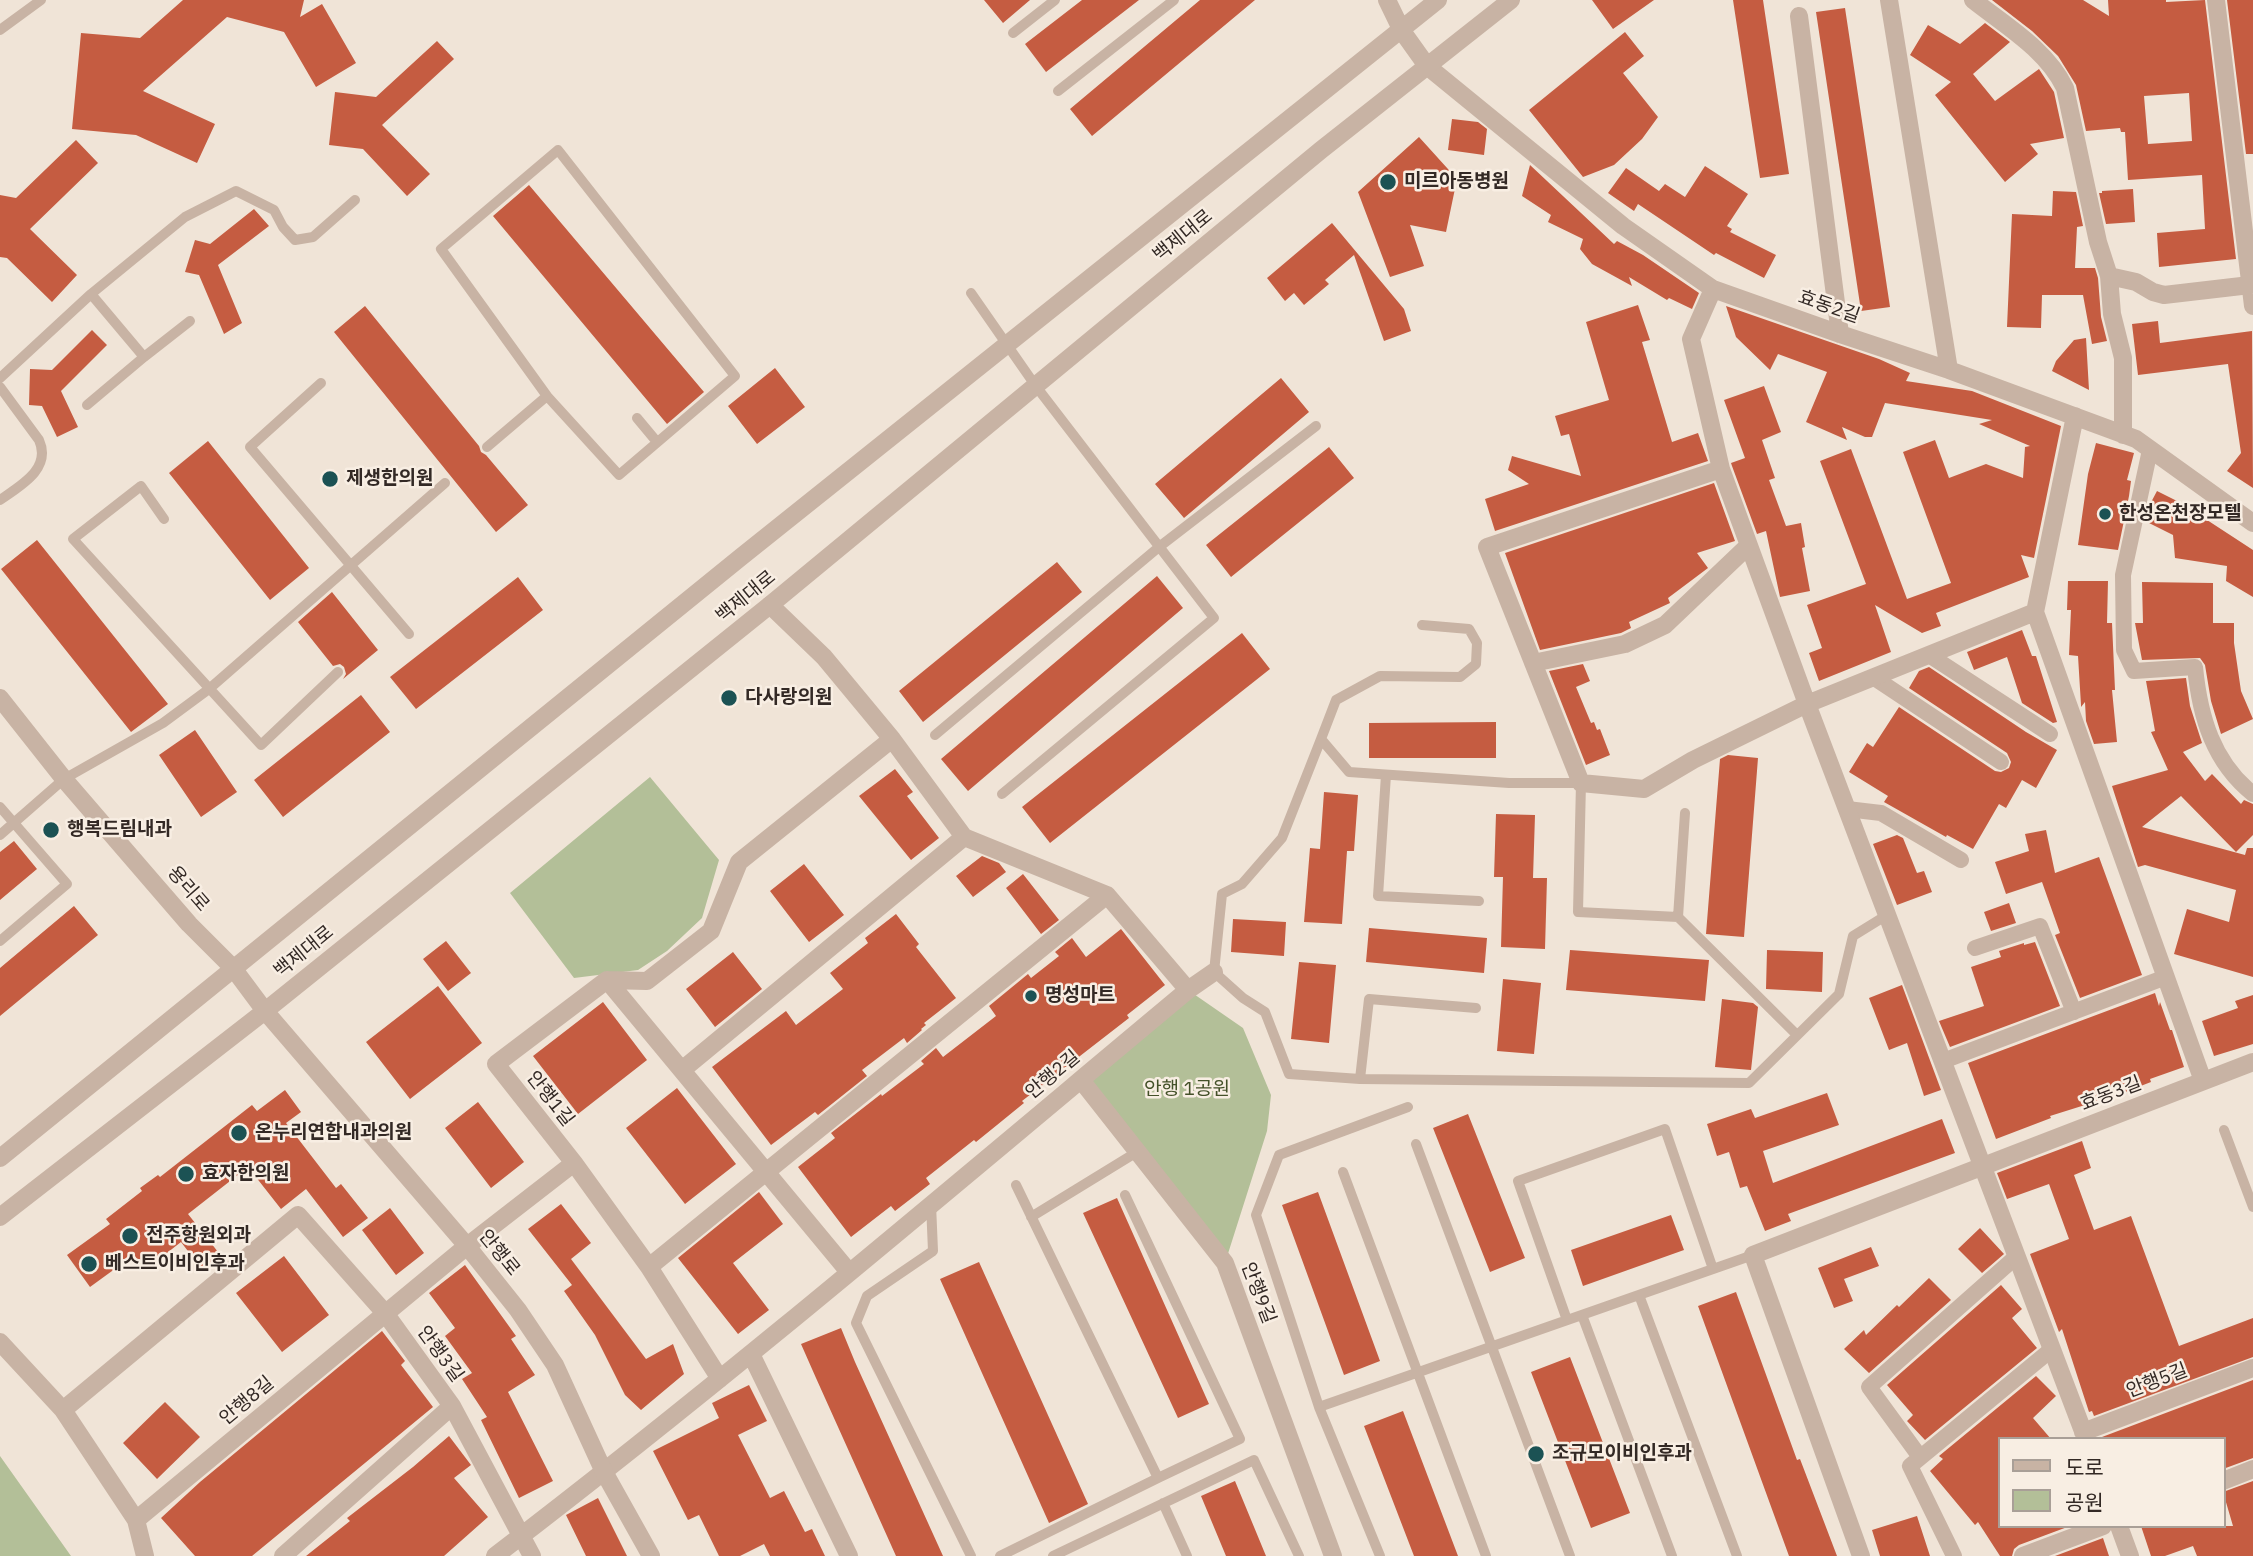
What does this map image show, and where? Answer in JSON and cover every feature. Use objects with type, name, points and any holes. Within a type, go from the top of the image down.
[{"type":"street","name":"효동2길","points":[[1387,0],[1402,31],[1427,66],[1623,226],[1713,289],[1949,370],[2136,439],[2253,523]]},
{"type":"street","name":"백제대로","points":[[0,1158],[730,566],[1438,0]]},
{"type":"street","name":"백제대로","points":[[0,1217],[265,1011],[770,605],[1321,150],[1511,0]]},
{"type":"street","points":[[1889,0],[1949,370]]},
{"type":"street","points":[[1973,0],[2053,66],[2065,88],[2098,242],[2109,276],[2112,314],[2123,358],[2123,435]]},
{"type":"street","points":[[2216,0],[2247,209],[2253,306]]},
{"type":"street","points":[[1799,16],[1840,334]]},
{"type":"street","points":[[2109,276],[2136,282],[2152,292],[2164,295],[2250,285]]},
{"type":"street","points":[[1713,289],[1691,339],[1721,470],[1807,704],[2085,1435]]},
{"type":"street","points":[[2075,416],[2035,612],[2203,1081]]},
{"type":"street","points":[[2150,450],[2123,575],[2124,650],[2134,671],[2195,667],[2198,704],[2209,736],[2221,761],[2239,783],[2253,794]]},
{"type":"street","points":[[1721,470],[1487,547],[1581,783],[1644,789],[1693,760],[1807,704],[2035,612]]},
{"type":"street","points":[[1533,663],[1625,644],[1664,625],[1748,546]]},
{"type":"street","points":[[770,605],[824,657],[892,739],[964,837],[1107,895],[1188,990]]},
{"type":"street","points":[[1929,655],[2050,734]]},
{"type":"street","points":[[1873,677],[2001,762]]},
{"type":"street","name":"용리로","points":[[0,698],[64,779],[190,924],[233,968],[265,1011]]},
{"type":"street","points":[[607,980],[648,981],[711,931],[739,862],[892,739]]},
{"type":"street","points":[[1847,809],[1881,813],[1961,860]]},
{"type":"street","points":[[682,1070],[964,837]]},
{"type":"street","points":[[649,1267],[1107,895]]},
{"type":"street","points":[[1975,948],[2040,926],[2074,1012]]},
{"type":"street","name":"안행2길","points":[[604,1472],[751,1354],[1188,990],[1214,972]]},
{"type":"street","points":[[1944,1061],[2166,977]]},
{"type":"street","points":[[607,980],[849,1272]]},
{"type":"street","name":"안행1길","points":[[574,1163],[496,1064],[607,980]]},
{"type":"street","name":"안행로","points":[[265,1011],[467,1246],[518,1310],[555,1365],[604,1472],[651,1556]]},
{"type":"street","name":"효동3길","points":[[1753,1255],[2253,1062]]},
{"type":"street","name":"안행9길","points":[[1081,1080],[1224,1263],[1333,1556]]},
{"type":"street","points":[[467,1246],[574,1163],[649,1267],[720,1379]]},
{"type":"street","name":"안행3길","points":[[63,1410],[298,1215],[385,1313],[452,1406],[532,1556]]},
{"type":"street","name":"안행8길","points":[[136,1521],[467,1246]]},
{"type":"street","points":[[1753,1255],[1861,1556]]},
{"type":"street","points":[[1920,1457],[1869,1387],[2017,1256]]},
{"type":"street","points":[[0,1342],[63,1410],[136,1521],[145,1556]]},
{"type":"street","points":[[1954,1556],[1910,1466],[2052,1349]]},
{"type":"street","points":[[751,1354],[849,1556]]},
{"type":"street","name":"안행5길","points":[[2085,1435],[2253,1368]]},
{"type":"street","points":[[284,1556],[452,1406]]},
{"type":"street","points":[[2225,1480],[2253,1469]]},
{"type":"street","points":[[495,1556],[604,1472]]},
{"type":"street","points":[[2023,1556],[2098,1528]]},
{"type":"street","points":[[2120,1528],[2130,1556]]},
{"type":"lane","points":[[0,30],[41,0]]},
{"type":"lane","points":[[1013,33],[1055,0]]},
{"type":"lane","points":[[1058,91],[1174,0]]},
{"type":"lane","points":[[558,150],[735,376],[619,475],[547,396],[441,248],[558,150]]},
{"type":"lane","points":[[0,378],[91,294],[185,217],[236,191],[274,211],[295,240],[313,237],[355,200]]},
{"type":"lane","points":[[971,293],[1035,385],[1214,618],[1002,794]]},
{"type":"lane","points":[[91,294],[144,357]]},
{"type":"lane","points":[[87,405],[190,321]]},
{"type":"lane","points":[[321,383],[250,447],[409,634]]},
{"type":"lane","points":[[0,387],[43,449],[35,473],[26,483],[0,500]]},
{"type":"lane","points":[[488,447],[547,396]]},
{"type":"lane","points":[[637,418],[657,442]]},
{"type":"lane","points":[[935,735],[1159,547],[1317,426]]},
{"type":"lane","points":[[0,835],[64,779],[163,723],[209,688],[445,483]]},
{"type":"lane","points":[[164,519],[141,486],[73,539],[261,745],[338,671]]},
{"type":"lane","points":[[1422,625],[1469,629],[1477,643],[1476,664],[1460,677],[1380,676],[1336,700],[1282,838],[1242,884],[1222,894],[1214,972],[1242,998],[1265,1012],[1289,1074],[1360,1079],[1749,1083],[1839,994],[1853,936],[1887,915]]},
{"type":"lane","points":[[1321,738],[1349,772],[1509,783],[1581,783],[1578,912],[1678,917],[1797,1035]]},
{"type":"lane","points":[[1386,775],[1378,896],[1479,901]]},
{"type":"lane","points":[[0,807],[67,884],[0,941]]},
{"type":"lane","points":[[1678,917],[1685,813]]},
{"type":"lane","points":[[1360,1079],[1369,999],[1476,1008]]},
{"type":"lane","points":[[1380,1556],[1319,1407],[1256,1215],[1279,1155],[1408,1107]]},
{"type":"lane","points":[[1567,1320],[1518,1181],[1665,1129],[1713,1269]]},
{"type":"lane","points":[[2224,1130],[2253,1207]]},
{"type":"lane","points":[[1416,1144],[1570,1556]]},
{"type":"lane","points":[[1031,1217],[1137,1152]]},
{"type":"lane","points":[[1343,1172],[1486,1556]]},
{"type":"lane","points":[[1016,1185],[1158,1478]]},
{"type":"lane","points":[[1000,1556],[1240,1439],[1125,1195]]},
{"type":"lane","points":[[931,1204],[933,1251],[867,1296],[856,1323],[971,1556]]},
{"type":"lane","points":[[1319,1407],[1753,1255]]},
{"type":"lane","points":[[1639,1295],[1737,1556]]},
{"type":"lane","points":[[1582,1315],[1672,1556]]},
{"type":"lane","points":[[1053,1556],[1254,1460],[1299,1556]]},
{"type":"lane","points":[[1163,1503],[1187,1556]]},
{"type":"green space","points":[[650,777],[719,860],[702,918],[667,951],[638,970],[574,978],[510,893]]},
{"type":"green space","name":"안행 1공원","points":[[1188,990],[1243,1028],[1271,1095],[1267,1131],[1225,1263],[1081,1080]]},
{"type":"green space","points":[[0,1456],[71,1556],[0,1556]]},
{"type":"building","points":[[183,0],[304,0],[300,17],[322,4],[356,63],[316,87],[284,32],[227,17],[143,91],[215,124],[197,163],[136,135],[72,129],[81,33],[140,38]]},
{"type":"building","points":[[984,0],[1030,0],[1003,23]]},
{"type":"building","points":[[1082,0],[1139,0],[1046,72],[1025,44]]},
{"type":"building","points":[[1200,0],[1255,0],[1092,136],[1070,109]]},
{"type":"building","points":[[1592,0],[1654,0],[1613,29]]},
{"type":"building","points":[[1733,0],[1763,0],[1789,174],[1760,178]]},
{"type":"building","points":[[1992,0],[2083,0],[2109,16],[2108,0],[2205,0],[2236,259],[2159,267],[2157,233],[2205,229],[2202,175],[2128,180],[2125,132],[2121,132],[2120,128],[2086,131],[2076,85],[2058,56],[2032,31]],"holes":[[[2189,93],[2192,141],[2148,144],[2144,96]]]},
{"type":"building","points":[[2227,0],[2253,0],[2253,154],[2246,154]]},
{"type":"building","points":[[1845,8],[1890,307],[1861,311],[1816,12]]},
{"type":"building","points":[[1985,23],[2010,42],[1973,74],[1995,101],[2039,69],[2054,92],[2064,138],[2030,144],[2038,154],[2005,182],[1935,95],[1951,82],[1910,55],[1928,25],[1960,44]]},
{"type":"building","points":[[1625,32],[1644,56],[1623,73],[1658,117],[1642,139],[1614,165],[1583,177],[1529,110]]},
{"type":"building","points":[[437,41],[454,59],[382,125],[430,174],[407,196],[363,149],[329,145],[335,92],[376,97]]},
{"type":"building","points":[[1452,119],[1478,122],[1487,129],[1484,155],[1448,150]]},
{"type":"building","points":[[1419,137],[1457,179],[1446,232],[1410,225],[1424,266],[1390,277],[1358,192]]},
{"type":"building","points":[[76,140],[98,163],[30,229],[77,275],[52,302],[7,258],[0,257],[0,195],[16,198]]},
{"type":"building","points":[[1530,165],[1614,244],[1617,241],[1643,255],[1699,293],[1692,309],[1669,298],[1667,300],[1629,277],[1632,286],[1592,264],[1580,249],[1583,239],[1548,222],[1551,215],[1522,196]]},
{"type":"building","points":[[1705,166],[1748,194],[1727,226],[1732,229],[1730,232],[1776,255],[1764,278],[1716,253],[1714,255],[1638,204],[1634,211],[1608,193],[1626,168],[1659,191],[1665,184],[1685,197]]},
{"type":"building","points":[[529,185],[704,392],[667,424],[493,216]]},
{"type":"building","points":[[2133,189],[2135,222],[2106,224],[2099,193]]},
{"type":"building","points":[[2053,191],[2076,192],[2083,226],[2077,227],[2075,268],[2095,268],[2107,341],[2092,344],[2083,295],[2042,295],[2041,328],[2007,327],[2012,214],[2052,216]]},
{"type":"building","points":[[254,209],[269,226],[218,265],[242,323],[224,334],[199,275],[185,272],[195,240],[210,244]]},
{"type":"building","points":[[1332,223],[1404,309],[1411,331],[1384,341],[1354,255],[1325,280],[1329,284],[1304,305],[1294,293],[1285,301],[1267,278]]},
{"type":"building","points":[[1638,305],[1650,340],[1642,342],[1672,442],[1698,433],[1708,461],[1495,531],[1485,499],[1529,484],[1508,470],[1512,456],[1581,476],[1569,434],[1561,436],[1555,416],[1609,400],[1586,322]]},
{"type":"building","points":[[365,306],[479,446],[481,452],[528,505],[496,532],[334,332]]},
{"type":"building","points":[[1726,306],[1879,359],[1910,373],[1906,381],[1972,391],[2061,426],[2034,558],[2021,555],[2029,577],[1936,613],[1941,626],[1922,633],[1875,605],[1891,652],[1819,681],[1809,653],[1822,648],[1807,605],[1866,584],[1820,461],[1851,449],[1907,599],[1951,583],[1903,452],[1935,440],[1949,478],[1986,464],[2023,478],[2025,447],[2030,446],[1979,424],[1992,420],[1885,403],[1872,437],[1865,437],[1842,427],[1847,440],[1806,422],[1827,372],[1778,354],[1770,370],[1736,337]]},
{"type":"building","points":[[2158,321],[2160,343],[2252,331],[2253,488],[2227,471],[2241,453],[2228,364],[2138,375],[2132,324]]},
{"type":"building","points":[[92,330],[107,345],[61,391],[78,427],[57,437],[42,406],[29,405],[30,369],[52,370]]},
{"type":"building","points":[[2086,338],[2089,390],[2052,371],[2056,361],[2074,340]]},
{"type":"building","points":[[775,368],[805,407],[757,444],[728,406]]},
{"type":"building","points":[[1281,378],[1309,412],[1184,518],[1155,484]]},
{"type":"building","points":[[1764,386],[1781,432],[1762,440],[1775,478],[1769,480],[1786,526],[1801,523],[1805,547],[1802,548],[1810,591],[1780,597],[1766,531],[1757,534],[1731,463],[1745,458],[1724,400]]},
{"type":"building","points":[[208,441],[309,568],[270,600],[169,473]]},
{"type":"building","points":[[2096,443],[2134,453],[2127,480],[2131,481],[2118,550],[2078,545],[2088,474]]},
{"type":"building","points":[[1329,447],[1354,478],[1231,577],[1206,545]]},
{"type":"building","points":[[1714,483],[1735,541],[1697,553],[1708,568],[1668,598],[1670,603],[1629,622],[1631,628],[1621,633],[1540,650],[1505,553]]},
{"type":"building","points":[[2157,491],[2181,503],[2253,550],[2253,597],[2226,581],[2227,566],[2175,558],[2173,535],[2145,521]]},
{"type":"building","points":[[37,540],[168,704],[131,732],[1,569]]},
{"type":"building","points":[[1057,562],[1082,592],[923,722],[899,691]]},
{"type":"building","points":[[1157,576],[1183,608],[968,791],[941,759]]},
{"type":"building","points":[[518,577],[543,610],[416,709],[390,677]]},
{"type":"building","points":[[2068,581],[2108,581],[2107,623],[2112,623],[2115,690],[2112,690],[2117,742],[2094,744],[2086,721],[2085,702],[2081,707],[2078,656],[2069,655],[2071,610],[2067,610]]},
{"type":"building","points":[[2142,582],[2213,583],[2213,623],[2234,623],[2241,691],[2253,719],[2221,734],[2211,701],[2205,665],[2200,658],[2142,660],[2135,623],[2143,623]]},
{"type":"building","points":[[332,592],[378,650],[343,679],[346,674],[344,667],[340,664],[333,666],[298,622]]},
{"type":"building","points":[[2022,630],[2032,656],[2036,656],[2057,722],[2053,723],[2022,703],[2007,657],[1974,670],[1967,652]]},
{"type":"building","points":[[1242,633],[1270,669],[1050,843],[1022,807]]},
{"type":"building","points":[[1583,664],[1590,681],[1576,687],[1591,723],[1594,722],[1597,730],[1600,729],[1610,755],[1586,765],[1549,671]]},
{"type":"building","points":[[1929,667],[2057,750],[2036,788],[2022,780],[2006,808],[1999,804],[1973,849],[1884,802],[1888,796],[1849,772],[1867,743],[1873,747],[1899,707],[1995,771],[2001,772],[2009,768],[2011,762],[2007,753],[1909,688],[1919,671]]},
{"type":"building","points":[[2186,678],[2190,706],[2202,743],[2183,752],[2205,781],[2212,774],[2241,804],[2244,800],[2253,804],[2253,835],[2236,852],[2181,796],[2142,827],[2245,855],[2247,848],[2253,848],[2253,977],[2174,954],[2187,909],[2229,922],[2236,890],[2145,865],[2138,867],[2112,786],[2168,770],[2151,732],[2155,731],[2146,681]]},
{"type":"building","points":[[361,695],[390,732],[283,817],[254,780]]},
{"type":"building","points":[[1496,722],[1496,758],[1369,758],[1369,723]]},
{"type":"building","points":[[195,730],[237,792],[201,817],[159,755]]},
{"type":"building","points":[[1728,755],[1758,758],[1744,937],[1706,934],[1720,759]]},
{"type":"building","points":[[895,769],[913,792],[907,796],[939,838],[911,860],[859,796]]},
{"type":"building","points":[[1324,792],[1358,795],[1354,851],[1347,851],[1342,924],[1304,922],[1310,848],[1320,849]]},
{"type":"building","points":[[1496,814],[1535,815],[1533,878],[1547,878],[1545,949],[1501,947],[1503,877],[1494,877]]},
{"type":"building","points":[[2046,830],[2055,873],[2099,857],[2142,975],[2080,998],[2055,935],[2060,933],[2042,882],[2006,894],[1995,862],[2029,851],[2025,834]]},
{"type":"building","points":[[1897,835],[1903,838],[1917,873],[1924,871],[1932,892],[1897,905],[1873,844]]},
{"type":"building","points":[[14,841],[37,869],[0,900],[0,852]]},
{"type":"building","points":[[982,856],[999,863],[1006,872],[973,897],[956,876]]},
{"type":"building","points":[[804,864],[844,915],[809,942],[770,891]]},
{"type":"building","points":[[1023,874],[1059,920],[1041,934],[1006,888]]},
{"type":"building","points":[[2009,903],[2016,923],[1991,931],[1984,912]]},
{"type":"building","points":[[74,906],[98,935],[0,1016],[0,968]]},
{"type":"building","points":[[896,914],[919,944],[916,947],[956,998],[924,1023],[926,1025],[922,1030],[907,1043],[904,1038],[862,1070],[867,1076],[818,1115],[815,1112],[771,1145],[712,1067],[786,1011],[796,1025],[843,989],[830,973],[868,943],[865,938]]},
{"type":"building","points":[[1233,919],[1286,922],[1284,956],[1231,952]]},
{"type":"building","points":[[1369,928],[1487,938],[1484,973],[1366,962]]},
{"type":"building","points":[[1121,929],[1165,985],[1127,1015],[1129,1018],[1022,1101],[1024,1103],[976,1142],[974,1140],[926,1178],[930,1184],[895,1211],[891,1206],[851,1237],[798,1167],[835,1138],[831,1133],[924,1064],[921,1061],[936,1048],[943,1057],[996,1016],[989,1006],[1028,974],[1031,978],[1059,956],[1055,952],[1072,938],[1086,957]]},
{"type":"building","points":[[446,941],[471,973],[448,991],[423,959]]},
{"type":"building","points":[[2035,942],[2060,1006],[1950,1047],[1939,1021],[1984,1006],[1971,967],[2001,957],[1999,951]]},
{"type":"building","points":[[1570,950],[1709,960],[1705,1001],[1566,990]]},
{"type":"building","points":[[1767,950],[1823,952],[1822,992],[1766,989]]},
{"type":"building","points":[[733,952],[762,989],[715,1027],[686,989]]},
{"type":"building","points":[[1299,962],[1336,965],[1329,1043],[1291,1039]]},
{"type":"building","points":[[1503,979],[1541,983],[1534,1054],[1497,1051]]},
{"type":"building","points":[[1902,985],[1941,1090],[1924,1096],[1907,1043],[1889,1050],[1869,998]]},
{"type":"building","points":[[438,986],[482,1043],[410,1099],[366,1042]]},
{"type":"building","points":[[2155,993],[2172,1030],[2184,1067],[2150,1079],[2151,1082],[2120,1094],[2050,1116],[2051,1118],[1996,1139],[1968,1063]]},
{"type":"building","points":[[2253,995],[2253,1044],[2214,1056],[2202,1021],[2238,1008],[2235,1001]]},
{"type":"building","points":[[1722,999],[1753,1003],[1758,1007],[1751,1070],[1715,1067]]},
{"type":"building","points":[[603,1002],[647,1060],[578,1114],[533,1056]]},
{"type":"building","points":[[677,1088],[736,1164],[685,1204],[626,1128]]},
{"type":"building","points":[[285,1090],[301,1112],[286,1123],[336,1188],[341,1184],[368,1218],[343,1237],[306,1189],[281,1209],[248,1167],[188,1214],[222,1257],[204,1272],[181,1242],[145,1270],[134,1255],[90,1287],[67,1255],[110,1224],[106,1219],[142,1191],[140,1188],[158,1175],[160,1177],[252,1105],[257,1111]]},
{"type":"building","points":[[1827,1093],[1839,1125],[1763,1151],[1773,1183],[1942,1119],[1955,1153],[1788,1214],[1791,1221],[1765,1231],[1747,1186],[1740,1188],[1729,1152],[1717,1156],[1707,1124],[1751,1109],[1755,1118]]},
{"type":"building","points":[[478,1102],[524,1162],[491,1188],[445,1128]]},
{"type":"building","points":[[1468,1114],[1525,1258],[1490,1272],[1433,1128]]},
{"type":"building","points":[[2082,1141],[2091,1168],[2074,1175],[2094,1230],[2131,1216],[2179,1346],[2253,1318],[2253,1357],[2094,1416],[2092,1411],[2089,1412],[2062,1329],[2059,1332],[2030,1254],[2069,1239],[2049,1184],[2007,1199],[1997,1173]]},
{"type":"building","points":[[759,1192],[783,1224],[733,1263],[769,1310],[738,1334],[678,1258]]},
{"type":"building","points":[[1318,1192],[1380,1361],[1344,1375],[1282,1205]]},
{"type":"building","points":[[1117,1198],[1209,1404],[1178,1418],[1083,1213]]},
{"type":"building","points":[[561,1204],[591,1243],[571,1259],[646,1359],[673,1344],[684,1374],[641,1410],[625,1395],[595,1335],[564,1291],[572,1285],[528,1229]]},
{"type":"building","points":[[390,1208],[424,1253],[396,1275],[362,1230]]},
{"type":"building","points":[[1671,1215],[1684,1250],[1583,1286],[1571,1250]]},
{"type":"building","points":[[1980,1228],[2004,1254],[1982,1273],[1958,1249]]},
{"type":"building","points":[[1871,1247],[1879,1266],[1844,1279],[1853,1301],[1834,1308],[1818,1268]]},
{"type":"building","points":[[284,1256],[329,1315],[282,1352],[236,1293]]},
{"type":"building","points":[[979,1262],[1088,1504],[1049,1523],[940,1279]]},
{"type":"building","points":[[465,1265],[516,1336],[511,1339],[535,1375],[508,1392],[553,1481],[519,1498],[481,1420],[487,1417],[462,1379],[472,1373],[445,1336],[455,1328],[429,1293]]},
{"type":"building","points":[[1929,1278],[1951,1300],[1869,1373],[1844,1349],[1864,1330],[1866,1335]]},
{"type":"building","points":[[2001,1285],[2022,1309],[2012,1318],[2037,1348],[1925,1440],[1907,1421],[1913,1415],[1887,1385]]},
{"type":"building","points":[[1736,1292],[1797,1460],[1800,1459],[1837,1556],[1789,1556],[1698,1306]]},
{"type":"building","points":[[841,1328],[943,1556],[896,1556],[816,1378],[801,1344]]},
{"type":"building","points":[[382,1331],[405,1361],[401,1365],[433,1407],[252,1556],[195,1556],[161,1518],[200,1482]]},
{"type":"building","points":[[1570,1357],[1630,1513],[1591,1528],[1531,1372]]},
{"type":"building","points":[[2036,1376],[2056,1396],[2033,1418],[2049,1437],[1997,1437],[1997,1528],[2065,1528],[2019,1545],[2012,1556],[2000,1556],[1978,1522],[1975,1525],[1930,1471],[1943,1459],[1939,1456]]},
{"type":"building","points":[[2253,1380],[2253,1458],[2225,1468],[2225,1437],[2102,1437]]},
{"type":"building","points":[[749,1385],[767,1421],[738,1435],[770,1498],[784,1491],[805,1532],[812,1529],[825,1556],[770,1556],[764,1544],[740,1556],[719,1556],[699,1515],[688,1520],[653,1451],[719,1418],[712,1403]]},
{"type":"building","points":[[165,1402],[200,1437],[157,1479],[123,1443]]},
{"type":"building","points":[[1403,1411],[1458,1556],[1414,1556],[1364,1426]]},
{"type":"building","points":[[449,1436],[471,1465],[454,1478],[488,1517],[444,1556],[306,1556],[350,1521],[347,1518]]},
{"type":"building","points":[[1235,1481],[1266,1556],[1226,1556],[1201,1496]]},
{"type":"building","points":[[2253,1481],[2253,1556],[2197,1556],[2193,1546],[2165,1556],[2151,1556],[2142,1528],[2233,1526],[2225,1491]]},
{"type":"building","points":[[598,1498],[627,1556],[586,1556],[566,1515]]},
{"type":"building","points":[[1917,1516],[1930,1556],[1880,1556],[1872,1530]]},
{"type":"building","points":[[2103,1538],[2109,1556],[2055,1556]]},
{"type":"place","name":"미르아동병원","points":[[1388,182]]},
{"type":"place","name":"제생한의원","points":[[330,479]]},
{"type":"place","name":"한성온천장모텔","points":[[2105,514]]},
{"type":"place","name":"다사랑의원","points":[[729,698]]},
{"type":"place","name":"행복드림내과","points":[[51,830]]},
{"type":"place","name":"명성마트","points":[[1031,996]]},
{"type":"place","name":"온누리연합내과의원","points":[[239,1133]]},
{"type":"place","name":"효자한의원","points":[[186,1174]]},
{"type":"place","name":"전주항원외과","points":[[130,1236]]},
{"type":"place","name":"베스트이비인후과","points":[[89,1264]]},
{"type":"place","name":"조규모이비인후과","points":[[1536,1454]]}]
